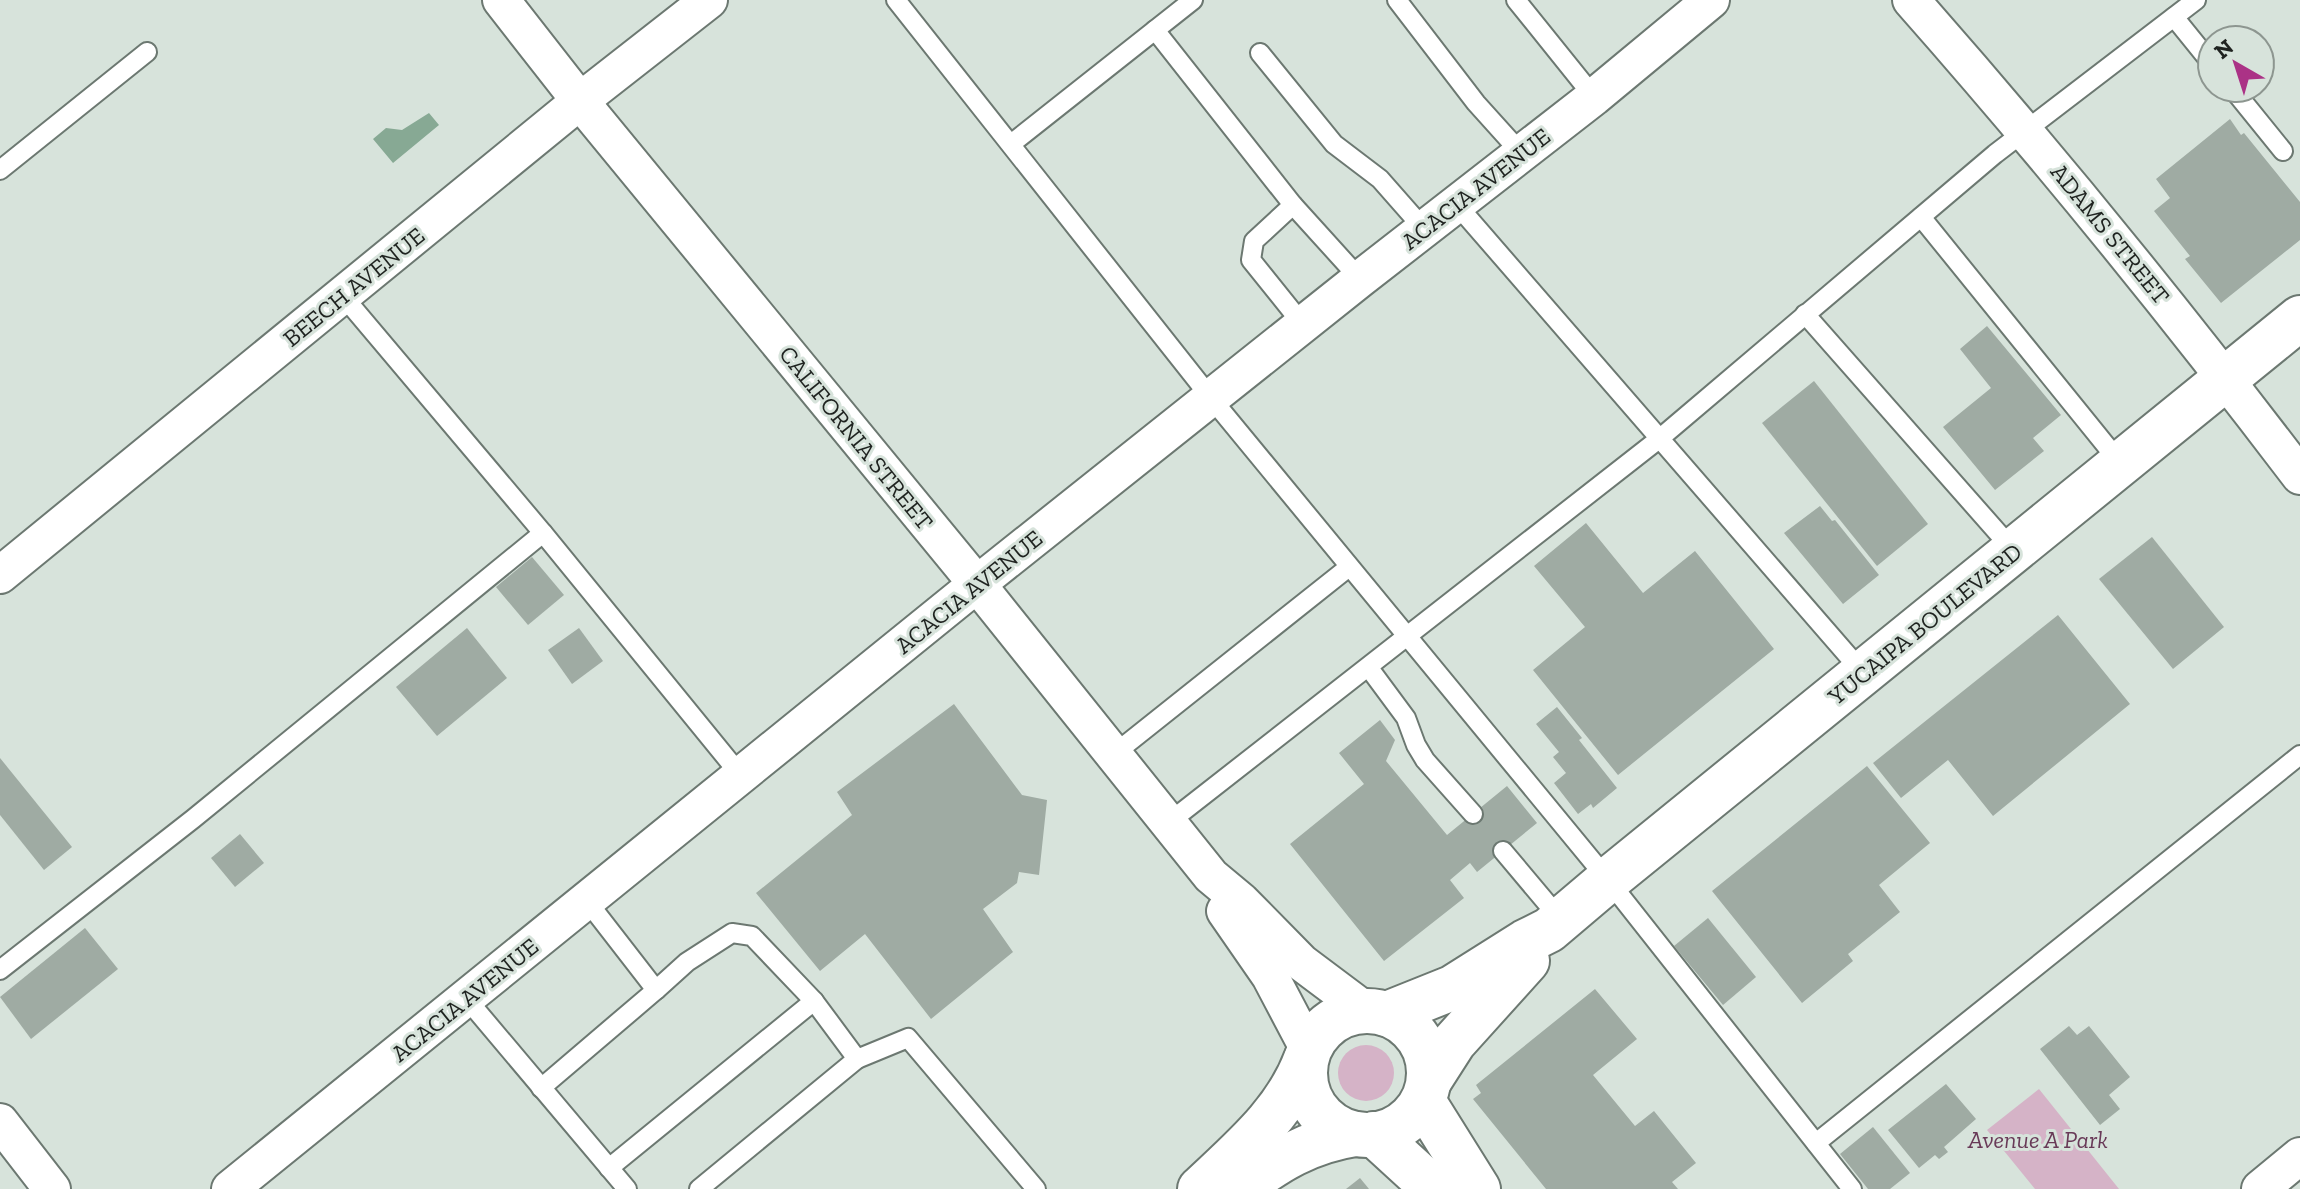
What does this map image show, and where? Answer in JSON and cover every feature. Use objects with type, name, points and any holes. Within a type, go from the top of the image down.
[{"type":"main road","name":"YUCAIPA BOULEVARD","points":[[1376,1012],[1452,988],[1555,925],[2300,318]]},
{"type":"main road","name":"YUCAIPA BOULEVARD","points":[[1426,1091],[1454,1042],[1536,952],[1555,925]]},
{"type":"main road","points":[[1200,1189],[1280,1107],[1300,1076],[1319,1034],[1332,1022],[1348,1014],[1376,1012],[1406,1024],[1420,1040],[1428,1060],[1426,1091],[1414,1114],[1403,1124],[1331,1138],[1291,1153],[1240,1189]]},
{"type":"main road","points":[[1308,1055],[1305,1079],[1310,1098],[1328,1121],[1336,1127],[1364,1134],[1434,1189]]},
{"type":"main road","points":[[1426,1091],[1478,1189]]},
{"type":"street","name":"CALIFORNIA STREET","points":[[501,0],[1211,876],[1241,901],[1302,963],[1376,1012]]},
{"type":"street","name":"BEECH AVENUE","points":[[0,575],[580,101],[709,0]]},
{"type":"street","name":"ACACIA AVENUE","points":[[230,1189],[977,584],[1594,97],[1711,0]]},
{"type":"street","name":"ADAMS STREET","points":[[1911,0],[2026,130],[2300,476]]},
{"type":"street","name":"CALIFORNIA STREET","points":[[1211,876],[1226,914],[1270,976],[1308,1055]]},
{"type":"street","points":[[0,1122],[52,1189]]},
{"type":"street","points":[[2260,1189],[2300,1156]]},
{"type":"lane","points":[[896,0],[1211,398],[1608,880],[1852,1189]]},
{"type":"lane","points":[[1011,144],[1193,0]]},
{"type":"lane","points":[[1397,0],[1487,117],[1521,153]]},
{"type":"lane","points":[[1516,0],[1594,97]]},
{"type":"lane","points":[[1168,823],[1659,439],[1995,154],[2196,0]]},
{"type":"lane","points":[[2174,17],[2196,44]]},
{"type":"lane","points":[[1155,30],[1293,205],[1360,279]]},
{"type":"lane","points":[[0,170],[147,52]]},
{"type":"lane","points":[[1260,53],[1334,144],[1380,179],[1424,229]]},
{"type":"lane","points":[[2245,104],[2283,151]]},
{"type":"lane","points":[[1293,205],[1254,241],[1251,260],[1304,326]]},
{"type":"lane","points":[[1457,205],[1864,674]]},
{"type":"lane","points":[[1921,217],[2121,464]]},
{"type":"lane","points":[[343,296],[543,533],[742,777]]},
{"type":"lane","points":[[1805,314],[2014,551]]},
{"type":"lane","points":[[0,970],[193,819],[543,533]]},
{"type":"lane","points":[[1114,754],[1349,567]]},
{"type":"lane","points":[[1369,668],[1406,718],[1425,760],[1473,814]]},
{"type":"lane","points":[[1816,1143],[2300,755]]},
{"type":"lane","points":[[1503,851],[1555,925]]},
{"type":"lane","points":[[587,901],[656,990]]},
{"type":"lane","points":[[541,1088],[687,962],[732,933],[752,936],[814,1001],[857,1059]]},
{"type":"lane","points":[[466,998],[627,1189]]},
{"type":"lane","points":[[609,1168],[814,1001]]},
{"type":"lane","points":[[699,1189],[857,1059],[908,1038],[1036,1189]]},
{"type":"green space","points":[[1366,1045],[1386,1053],[1394,1073],[1386,1093],[1366,1101],[1346,1093],[1338,1073],[1346,1053]]},
{"type":"green space","name":"Avenue A Park","points":[[2039,1089],[2119,1189],[2035,1189],[1987,1130]]},
{"type":"shaded area","points":[[429,113],[439,125],[393,163],[373,139],[386,128],[402,130]]},
{"type":"building","points":[[2230,119],[2300,202],[2300,240],[2221,303],[2185,259],[2190,256],[2154,211],[2170,198],[2156,179]]},
{"type":"building","points":[[1987,326],[2061,415],[2033,438],[2044,451],[1995,490],[1943,427],[1991,388],[1960,349]]},
{"type":"building","points":[[1814,381],[1928,524],[1877,566],[1762,423]]},
{"type":"building","points":[[1820,506],[1879,575],[1843,604],[1784,533]]},
{"type":"building","points":[[1586,523],[1643,593],[1695,551],[1774,649],[1618,775],[1533,670],[1585,627],[1534,566]]},
{"type":"building","points":[[2152,537],[2224,627],[2173,669],[2099,579]]},
{"type":"building","points":[[532,557],[564,595],[528,625],[496,587]]},
{"type":"building","points":[[2058,615],[2130,704],[1993,816],[1948,760],[1901,798],[1873,763]]},
{"type":"building","points":[[467,628],[507,678],[437,736],[396,687]]},
{"type":"building","points":[[579,628],[603,661],[572,684],[548,650]]},
{"type":"building","points":[[954,704],[1022,795],[1047,800],[1039,875],[1019,872],[1017,883],[983,909],[1013,952],[931,1019],[865,934],[820,971],[756,893],[852,815],[837,792]]},
{"type":"building","points":[[1557,707],[1617,788],[1593,808],[1591,804],[1578,814],[1554,783],[1566,773],[1553,757],[1559,752],[1536,724]]},
{"type":"building","points":[[1380,720],[1395,740],[1386,761],[1447,835],[1507,786],[1537,823],[1477,872],[1470,863],[1450,880],[1464,898],[1384,961],[1290,844],[1364,784],[1339,753]]},
{"type":"building","points":[[0,758],[72,847],[44,870],[0,815]]},
{"type":"building","points":[[1867,766],[1930,843],[1879,885],[1900,912],[1848,954],[1853,961],[1802,1003],[1712,891]]},
{"type":"building","points":[[240,834],[264,863],[235,887],[211,858]]},
{"type":"building","points":[[1708,918],[1756,977],[1723,1005],[1674,946]]},
{"type":"building","points":[[85,928],[118,969],[31,1039],[0,997]]},
{"type":"building","points":[[1595,989],[1637,1039],[1593,1075],[1635,1126],[1654,1111],[1696,1163],[1672,1182],[1678,1189],[1546,1189],[1473,1099],[1481,1093],[1476,1085]]},
{"type":"building","points":[[2069,1026],[2077,1035],[2089,1026],[2130,1077],[2109,1095],[2120,1109],[2100,1125],[2040,1049]]},
{"type":"building","points":[[1946,1084],[1976,1119],[1944,1147],[1948,1152],[1939,1159],[1935,1155],[1919,1168],[1888,1130]]},
{"type":"building","points":[[1873,1127],[1910,1173],[1890,1189],[1868,1189],[1840,1154]]},
{"type":"building","points":[[1360,1178],[1369,1189],[1346,1189]]}]
